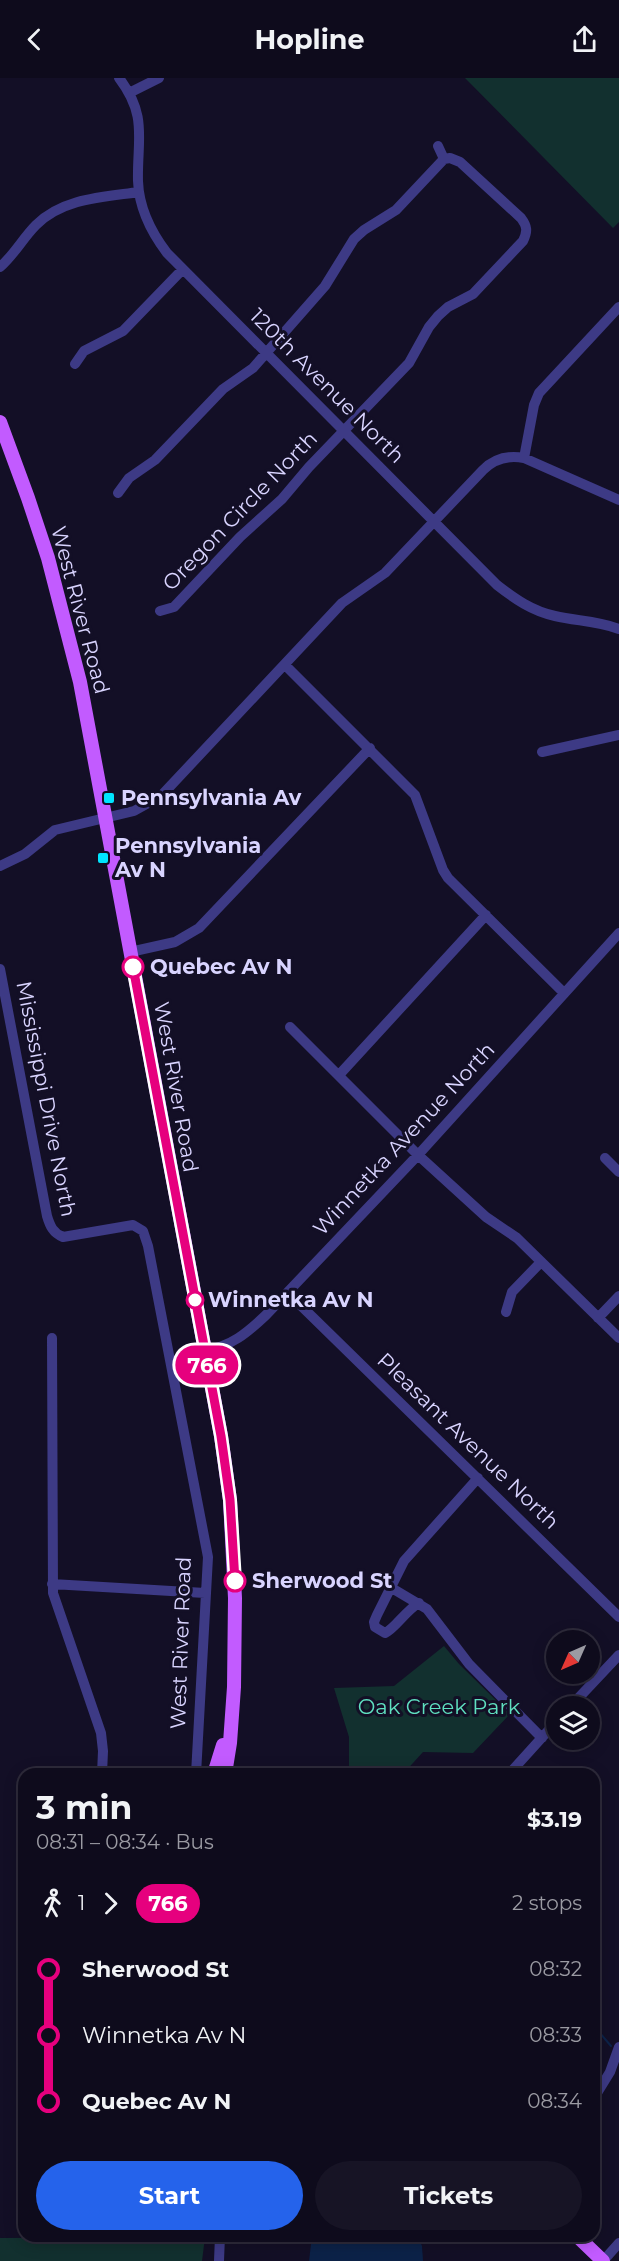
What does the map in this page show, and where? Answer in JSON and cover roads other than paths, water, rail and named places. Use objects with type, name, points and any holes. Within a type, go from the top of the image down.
[{"type":"main road","name":"West River Road","points":[[0,422],[28,498],[61,603],[80,682],[223,1446],[233,1537],[235,1636],[234,1687],[226,1768]]},
{"type":"main road","name":"West River Road","points":[[216,1768],[223,1744],[229,1736]]},
{"type":"main road","points":[[583,2242],[603,2261]]},
{"type":"street","name":"120th Avenue North","points":[[119,78],[135,106],[141,135],[140,192],[145,215],[158,240],[183,270],[497,585],[525,605],[557,616],[590,620],[619,629]]},
{"type":"street","points":[[129,93],[159,78]]},
{"type":"street","points":[[118,493],[129,478],[155,460],[223,389],[253,368],[267,353],[324,286],[354,239],[396,210],[444,159],[438,146]]},
{"type":"street","name":"Oregon Circle North","points":[[160,611],[174,607],[240,537],[282,499],[409,363],[429,327],[438,316],[448,307],[473,294],[524,241],[527,228],[521,218],[460,162],[450,158],[444,159]]},
{"type":"street","points":[[0,267],[28,233],[49,214],[73,203],[140,192]]},
{"type":"street","points":[[75,364],[84,351],[123,331],[183,270]]},
{"type":"street","points":[[524,458],[534,405],[539,393],[619,306]]},
{"type":"street","points":[[0,866],[19,858],[55,830],[134,811],[161,796],[342,603],[386,573],[489,464],[510,456],[524,458],[619,500]]},
{"type":"street","points":[[285,665],[415,795],[443,870],[564,993]]},
{"type":"street","points":[[542,752],[619,735]]},
{"type":"street","points":[[130,952],[175,942],[199,928],[370,748]]},
{"type":"street","points":[[339,1075],[486,915]]},
{"type":"street","name":"Winnetka Avenue North","points":[[204,1350],[221,1348],[240,1337],[288,1293],[418,1155],[619,933]]},
{"type":"street","name":"Mississippi Drive North","points":[[0,969],[50,1224],[57,1235],[63,1237],[133,1225],[143,1231]]},
{"type":"street","points":[[290,1027],[418,1155],[456,1187],[486,1217],[517,1238],[619,1338]]},
{"type":"street","points":[[605,1158],[619,1172]]},
{"type":"street","name":"West River Road","points":[[143,1231],[148,1246],[204,1528],[209,1572],[205,1593],[196,1768]]},
{"type":"street","points":[[506,1312],[512,1292],[541,1262]]},
{"type":"street","name":"Pleasant Avenue North","points":[[288,1293],[619,1617]]},
{"type":"street","points":[[598,1318],[619,1296]]},
{"type":"street","points":[[52,1338],[53,1593],[101,1733],[104,1751],[103,1768]]},
{"type":"street","points":[[420,1603],[408,1610],[390,1631],[385,1633],[375,1627],[374,1622],[404,1561],[478,1478]]},
{"type":"street","points":[[52,1584],[205,1593]]},
{"type":"street","points":[[390,1587],[420,1603],[435,1617],[456,1650],[542,1738]]},
{"type":"street","points":[[580,1696],[619,1654]]},
{"type":"street","points":[[514,1768],[546,1733]]},
{"type":"street","points":[[600,2088],[610,2072],[619,2046]]},
{"type":"street","points":[[219,2261],[220,2242]]},
{"type":"street","points":[[603,2261],[619,2243]]},
{"type":"water","points":[[311,2242],[420,2242],[423,2261],[309,2261]]},
{"type":"waterway","points":[[600,2033],[611,2046]]},
{"type":"place","name":"Pennsylvania Av","points":[[109,798]]},
{"type":"place","name":"Pennsylvania Av N","points":[[103,858]]},
{"type":"place","name":"Quebec Av N","points":[[133,967]]},
{"type":"place","name":"Winnetka Av N","points":[[195,1300]]},
{"type":"place","name":"Sherwood St","points":[[235,1581]]},
{"type":"park label","name":"Oak Creek Park","points":[[439,1707]]}]
